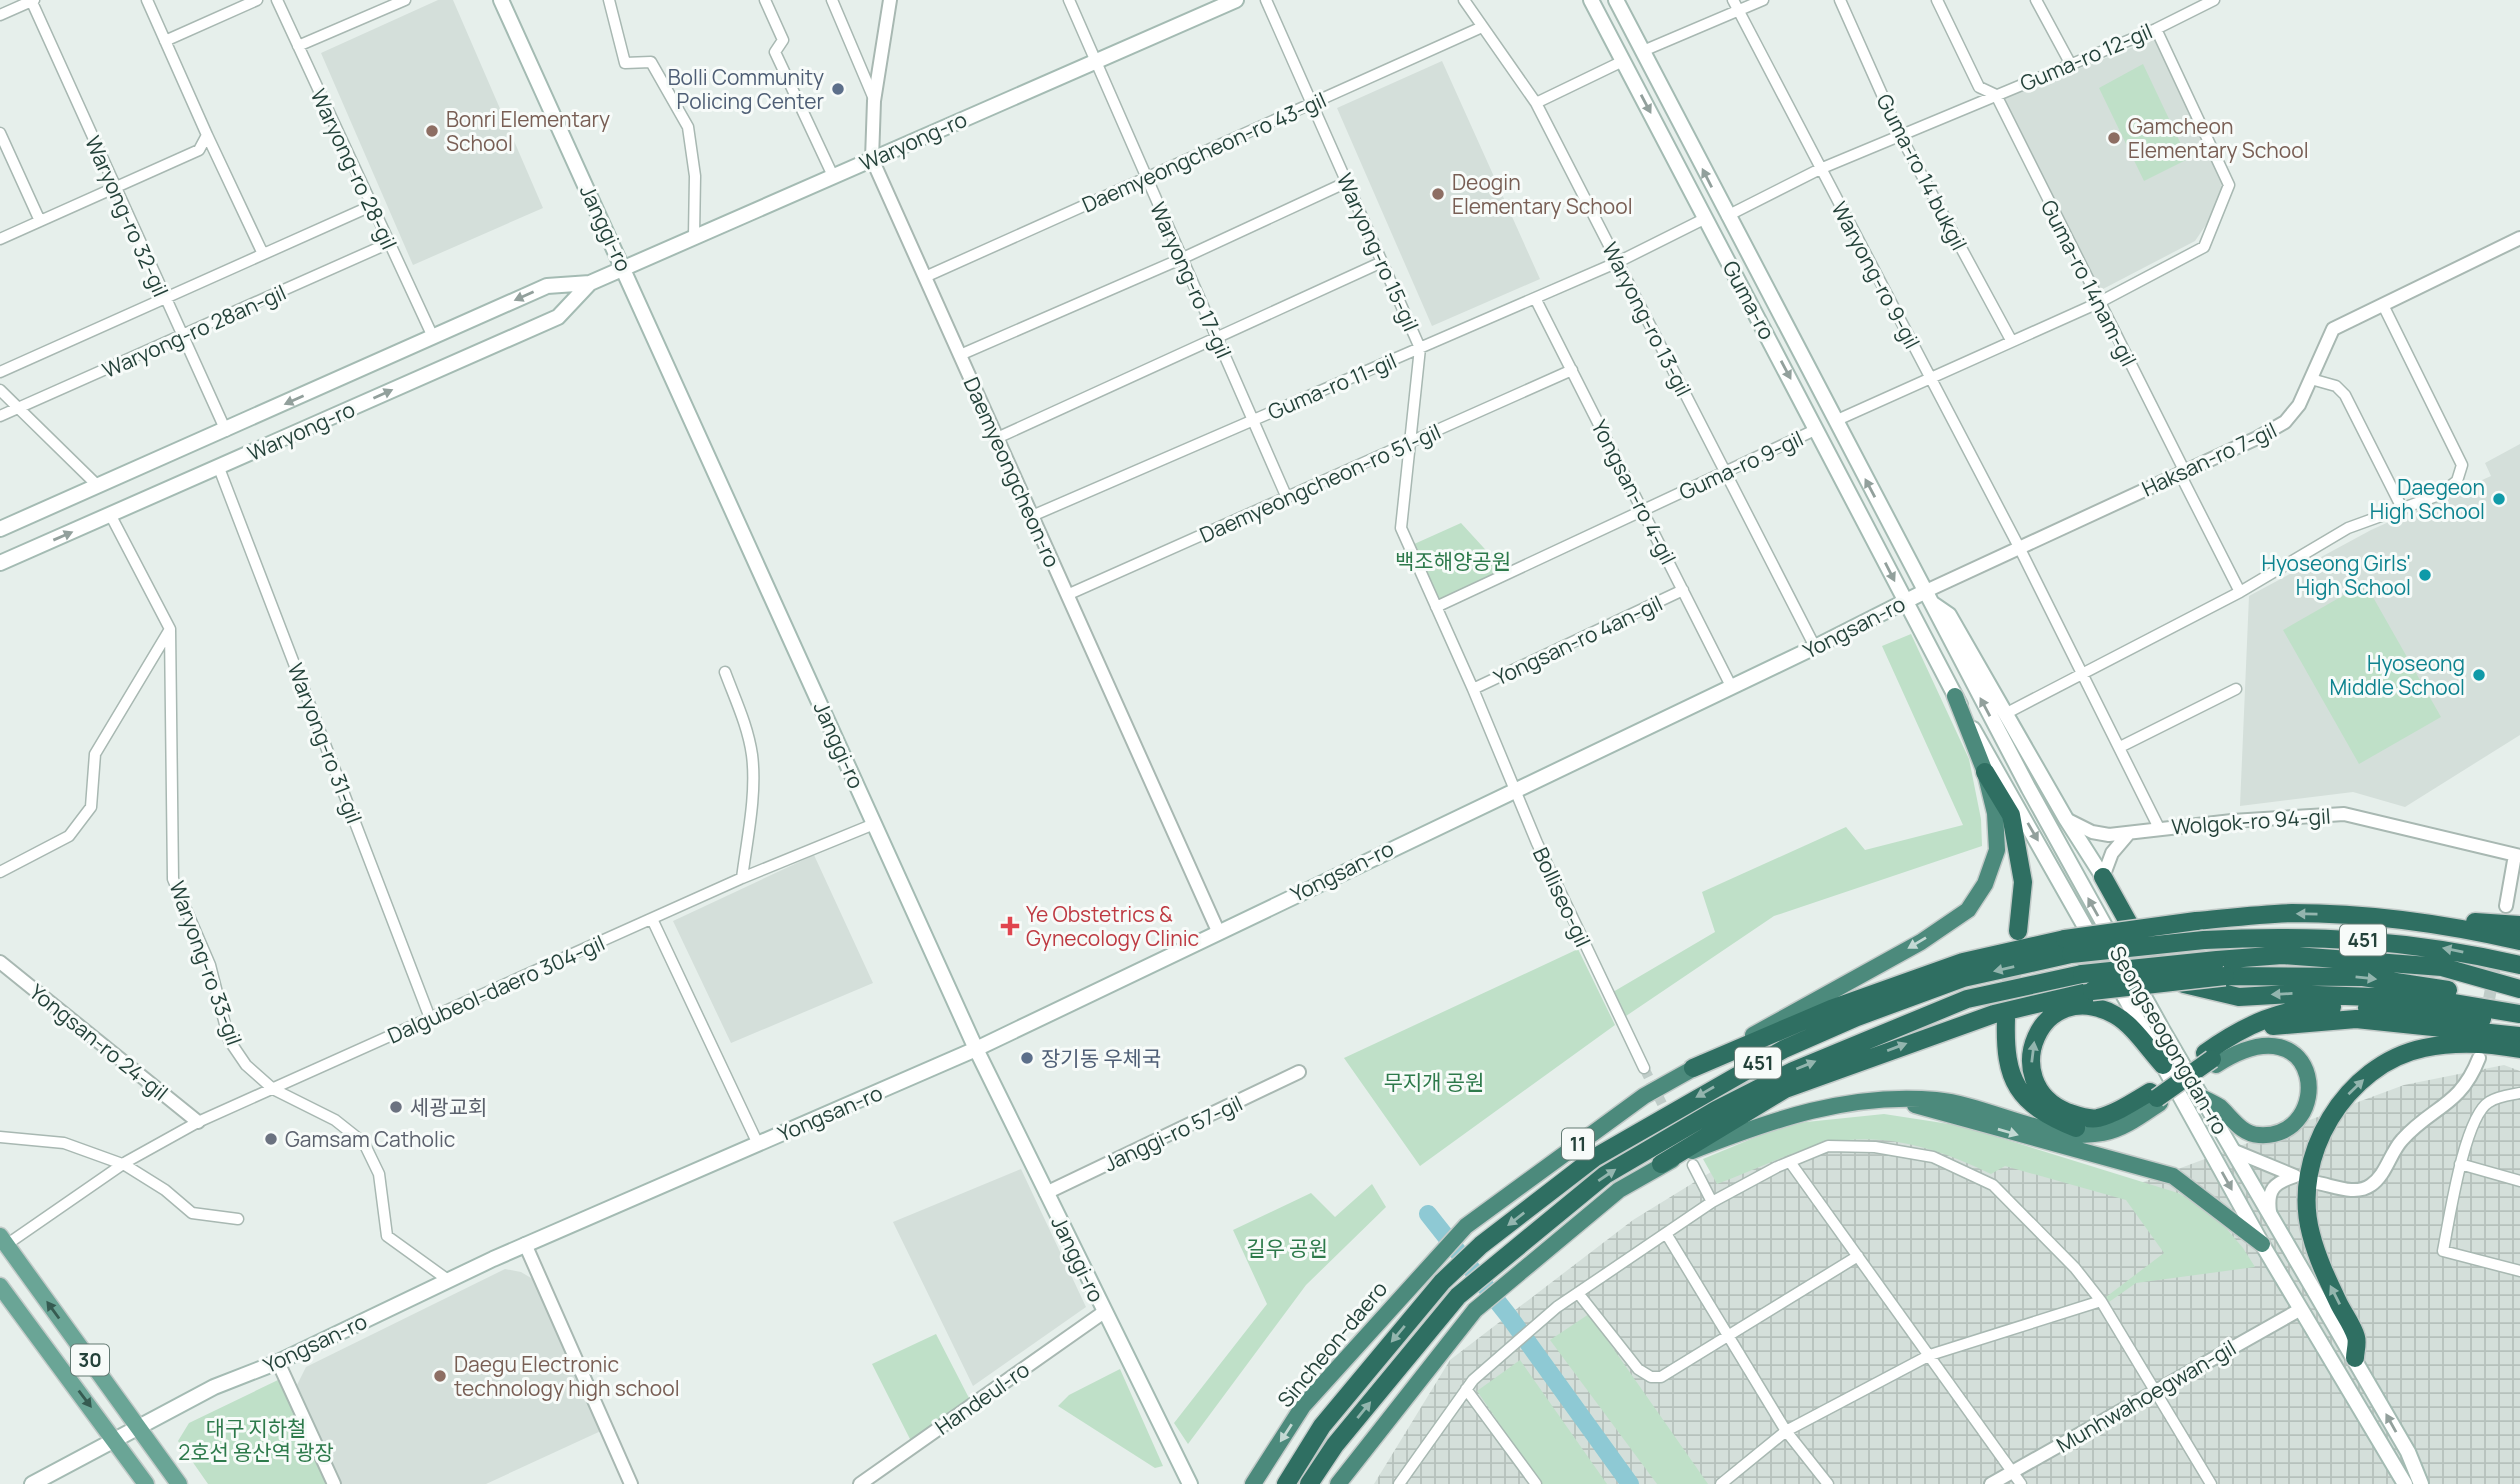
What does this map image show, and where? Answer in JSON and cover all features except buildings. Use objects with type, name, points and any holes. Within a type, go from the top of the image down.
[{"type":"highway","points":[[1693,1068],[1921,942],[1968,910],[1985,884],[1997,850],[1995,813],[1985,772],[1955,696]]},
{"type":"highway","points":[[1985,772],[2011,815],[2022,882],[2018,931]]},
{"type":"highway","points":[[2103,877],[2138,940],[2170,975],[2184,984],[2239,997],[2290,994],[2429,999],[2520,1014]]},
{"type":"highway","points":[[1693,1068],[1831,1009],[1951,966],[2196,921],[2290,913],[2520,925]]},
{"type":"highway","points":[[2343,914],[2462,928],[2520,941]]},
{"type":"highway","name":"451","points":[[1286,1484],[1322,1426],[1442,1282],[1481,1245],[1594,1158],[1784,1049],[1857,1017],[1963,978],[2068,946],[2284,936],[2339,937],[2450,948],[2520,965]]},
{"type":"highway","name":"451","points":[[1309,1484],[1335,1445],[1458,1296],[1605,1175],[1716,1110],[1793,1071],[1967,999],[2082,974],[2221,968],[2282,955],[2442,967],[2520,989]]},
{"type":"highway","points":[[1338,1484],[1475,1310],[1619,1190],[1785,1089],[1994,1014],[2092,991],[2221,968],[2363,977],[2520,1002]]},
{"type":"highway","points":[[2155,1098],[2095,1119],[2062,1110],[2044,1096],[2034,1079],[2030,1056],[2037,1028],[2059,1011],[2085,1004],[2117,1016],[2163,1065]]},
{"type":"highway","points":[[2211,1059],[2234,1033],[2264,1018],[2311,1006],[2427,1012],[2520,1025]]},
{"type":"highway","points":[[2006,1019],[2005,1049],[2010,1076],[2025,1098],[2050,1117],[2078,1129],[2103,1126],[2131,1117],[2236,1042],[2274,1026],[2356,1019],[2520,1036]]},
{"type":"highway","points":[[2355,1358],[2357,1339],[2326,1278],[2310,1233],[2306,1194],[2312,1159],[2322,1132],[2352,1090],[2375,1070],[2399,1057],[2423,1048],[2463,1043],[2520,1049]]},
{"type":"highway","points":[[2201,1097],[2220,1107],[2246,1132],[2258,1135],[2288,1126],[2302,1114],[2308,1103],[2308,1079],[2304,1065],[2283,1048],[2269,1044],[2211,1059]]},
{"type":"highway","name":"Sincheon-daero","points":[[1253,1484],[1303,1406],[1424,1269],[1466,1226],[1624,1110],[1693,1068]]},
{"type":"highway","points":[[1661,1164],[1776,1119],[1822,1107],[1895,1100],[1937,1100],[2078,1135],[2105,1133],[2134,1121],[2155,1098]]},
{"type":"highway","points":[[1895,1100],[2173,1176],[2262,1244]]},
{"type":"main road","name":"Janggi-ro","points":[[501,0],[976,1049],[1189,1484]]},
{"type":"main road","name":"Waryong-ro","points":[[0,529],[226,431],[547,286],[590,283],[1236,0]]},
{"type":"main road","name":"Guma-ro","points":[[1591,0],[1905,601]]},
{"type":"main road","name":"Guma-ro","points":[[1616,0],[1926,596]]},
{"type":"main road","name":"Waryong-ro","points":[[0,563],[558,317],[590,283]]},
{"type":"main road","name":"Yongsan-ro","points":[[32,1484],[214,1387],[278,1362],[525,1244],[976,1049],[1815,647],[1905,601],[1926,596]]},
{"type":"main road","points":[[1926,596],[1949,615],[2066,819],[2103,877]]},
{"type":"main road","name":"Seongseogongdan-ro","points":[[1926,596],[2097,914],[2270,1217],[2355,1358],[2408,1452],[2421,1484]]},
{"type":"main road","name":"Seongseogongdan-ro","points":[[1905,601],[1955,696],[2262,1244],[2405,1484]]},
{"type":"main road","name":"30","points":[[3,1241],[180,1484]]},
{"type":"main road","name":"30","points":[[0,1286],[146,1484]]},
{"type":"street","points":[[0,15],[32,0]]},
{"type":"street","name":"Waryong-ro 32-gil","points":[[32,0],[226,431]]},
{"type":"street","points":[[147,0],[206,135],[263,254]]},
{"type":"street","points":[[165,41],[257,0]]},
{"type":"street","name":"Waryong-ro 28-gil","points":[[276,0],[387,244],[433,337]]},
{"type":"street","points":[[298,46],[392,3],[405,0]]},
{"type":"street","points":[[609,0],[625,63],[651,62],[688,127],[695,176],[694,236]]},
{"type":"street","points":[[765,0],[783,40],[775,51],[833,176]]},
{"type":"street","points":[[832,0],[874,101]]},
{"type":"street","name":"Daemyeongcheon-ro","points":[[890,0],[874,101],[872,159],[1218,931]]},
{"type":"street","name":"Waryong-ro 17-gil","points":[[1069,0],[1287,498]]},
{"type":"street","name":"Waryong-ro 15-gil","points":[[1266,0],[1420,348],[1401,528],[1514,789]]},
{"type":"street","name":"Waryong-ro 13-gil","points":[[1464,0],[1536,103],[1815,647]]},
{"type":"street","name":"Waryong-ro 9-gil","points":[[1734,0],[2020,549],[2159,828]]},
{"type":"street","points":[[1643,51],[1763,0]]},
{"type":"street","name":"Guma-ro 14 bukgil","points":[[1840,0],[1900,135],[2011,340]]},
{"type":"street","points":[[1937,0],[1979,87],[1996,95]]},
{"type":"street","points":[[2036,0],[2070,63]]},
{"type":"street","name":"Guma-ro 12-gil","points":[[1727,216],[1820,169],[2156,29],[2214,0]]},
{"type":"street","name":"Daemyeongcheon-ro 43-gil","points":[[925,277],[1482,27]]},
{"type":"street","points":[[1835,421],[2098,303],[2204,247],[2229,185],[2156,29]]},
{"type":"street","points":[[1536,103],[1623,61]]},
{"type":"street","name":"Guma-ro 14nam-gil","points":[[1996,95],[2240,592]]},
{"type":"street","points":[[0,133],[40,221]]},
{"type":"street","points":[[0,239],[199,150],[206,135]]},
{"type":"street","points":[[960,355],[1183,258],[1347,182]]},
{"type":"street","points":[[0,372],[371,206]]},
{"type":"street","name":"Guma-ro 11-gil","points":[[1032,516],[1618,262],[1706,218]]},
{"type":"street","name":"Haksan-ro 7-gil","points":[[1926,596],[2286,422],[2299,405],[2333,329],[2520,238]]},
{"type":"street","name":"Waryong-ro 28an-gil","points":[[0,416],[183,337],[387,244]]},
{"type":"street","points":[[997,438],[1382,262]]},
{"type":"street","name":"Yongsan-ro 4-gil","points":[[1535,298],[1731,686]]},
{"type":"street","points":[[2005,714],[2240,592],[2348,528],[2439,495],[2457,481],[2462,465],[2383,305]]},
{"type":"street","name":"Daemyeongcheon-ro 51-gil","points":[[1068,595],[1572,370]]},
{"type":"street","points":[[2311,379],[2336,386],[2345,395],[2403,510]]},
{"type":"street","points":[[0,390],[98,486]]},
{"type":"street","name":"Guma-ro 9-gil","points":[[1436,607],[1817,429]]},
{"type":"street","name":"Waryong-ro 31-gil","points":[[219,468],[430,1018]]},
{"type":"street","name":"Waryong-ro 33-gil","points":[[111,516],[170,629],[173,878],[210,965],[229,1040],[246,1065],[273,1089],[335,1120],[364,1143],[379,1174],[387,1236],[448,1280]]},
{"type":"street","name":"Yongsan-ro 4an-gil","points":[[1473,690],[1683,590]]},
{"type":"street","points":[[0,872],[69,836],[91,807],[95,754],[170,629]]},
{"type":"street","points":[[726,672],[747,731],[752,757],[750,820],[742,878]]},
{"type":"street","points":[[2120,747],[2236,689]]},
{"type":"street","name":"Bolliseo-gil","points":[[1514,789],[1644,1068]]},
{"type":"street","name":"Wolgok-ro 94-gil","points":[[2066,819],[2092,831],[2109,835],[2159,828],[2344,814],[2517,855]]},
{"type":"street","name":"Dalgubeol-daero 304-gil","points":[[3,1241],[123,1164],[198,1122],[742,878],[874,824]]},
{"type":"street","points":[[2103,877],[2112,853],[2129,833]]},
{"type":"street","points":[[2506,906],[2517,855]]},
{"type":"street","name":"Yongsan-ro","points":[[652,919],[758,1144]]},
{"type":"street","name":"Yongsan-ro 24-gil","points":[[0,962],[198,1122]]},
{"type":"street","points":[[2318,1182],[2352,1191],[2370,1186],[2412,1129],[2446,1106],[2462,1091],[2479,1058]]},
{"type":"street","name":"Janggi-ro 57-gil","points":[[1046,1193],[1299,1072]]},
{"type":"street","points":[[2520,1093],[2488,1102],[2477,1113],[2460,1164],[2443,1251],[2520,1271]]},
{"type":"street","points":[[0,1137],[64,1143],[123,1164],[165,1191],[192,1213],[238,1219]]},
{"type":"street","points":[[1399,1484],[1466,1389],[1495,1359],[1557,1307],[1712,1202],[1790,1162],[1828,1146],[1875,1147],[1933,1157],[1993,1185],[2075,1268],[2101,1301],[2211,1484]]},
{"type":"street","points":[[2232,1150],[2295,1176],[2276,1182],[2271,1189],[2268,1198],[2270,1217]]},
{"type":"street","points":[[1790,1162],[2021,1484]]},
{"type":"street","points":[[2460,1164],[2520,1181]]},
{"type":"street","points":[[1693,1165],[1712,1202]]},
{"type":"street","points":[[1667,1235],[1786,1431],[1828,1484]]},
{"type":"street","points":[[525,1244],[631,1484]]},
{"type":"street","points":[[1578,1293],[1638,1369],[1651,1377],[1661,1377],[1858,1256]]},
{"type":"street","points":[[1721,1484],[1786,1431],[1930,1355],[2101,1301]]},
{"type":"street","name":"Munhwahoegwan-gil","points":[[1991,1484],[2301,1309]]},
{"type":"street","name":"Handeul-ro","points":[[860,1484],[1104,1312]]},
{"type":"street","points":[[278,1362],[334,1484]]},
{"type":"street","points":[[1466,1389],[1536,1484]]},
{"type":"shaded area","name":"Bonri Elementary School","points":[[438,0],[453,0],[543,208],[413,265],[321,53]]},
{"type":"shaded area","name":"Gamcheon Elementary School","points":[[2154,39],[2223,177],[2221,196],[2214,213],[2195,241],[2101,290],[2004,98]]},
{"type":"shaded area","name":"Deogin Elementary School","points":[[1442,61],[1540,279],[1432,326],[1337,108]]},
{"type":"shaded area","points":[[2520,444],[2520,735],[2405,807],[2353,792],[2240,806],[2249,596],[2371,530],[2491,476],[2485,463]]},
{"type":"shaded area","points":[[814,855],[873,983],[731,1043],[673,921]]},
{"type":"shaded area","points":[[2504,1065],[2520,1071],[2520,1484],[1374,1484],[1450,1360],[1633,1220],[1745,1151],[1896,1121],[2135,1185],[2404,1085]]},
{"type":"shaded area","points":[[1021,1169],[1086,1307],[973,1386],[893,1222]]},
{"type":"shaded area","name":"Daegu Electronic technology high school","points":[[505,1269],[521,1272],[536,1281],[603,1430],[486,1484],[341,1484],[297,1385],[306,1367]]},
{"type":"green space","points":[[2143,64],[2188,159],[2144,181],[2099,88]]},
{"type":"green space","name":"백조해양공원","points":[[1461,523],[1505,571],[1438,603],[1412,545]]},
{"type":"green space","points":[[2365,583],[2441,717],[2359,764],[2283,630]]},
{"type":"green space","points":[[1911,634],[1969,759],[1981,819],[1982,846],[1774,916],[1626,1016],[1613,992],[1715,932],[1702,892],[1846,827],[1865,850],[1963,825],[1882,646]]},
{"type":"green space","name":"무지개 공원","points":[[1578,949],[1615,1025],[1420,1166],[1344,1058]]},
{"type":"green space","points":[[1884,1114],[1962,1126],[2178,1193],[2213,1213],[2243,1248],[2255,1267],[2136,1283],[2109,1302],[2106,1297],[2164,1253],[2126,1200],[2005,1166],[1991,1174],[1931,1150],[1889,1141],[1867,1139],[1824,1144],[1783,1157],[1717,1184],[1703,1159],[1787,1124]]},
{"type":"green space","name":"길우 공원","points":[[1372,1184],[1386,1207],[1306,1285],[1188,1444],[1174,1423],[1267,1304],[1233,1230],[1311,1193],[1335,1217]]},
{"type":"green space","points":[[1589,1314],[1708,1484],[1657,1484],[1550,1340]]},
{"type":"green space","points":[[936,1334],[970,1400],[912,1443],[872,1364]]},
{"type":"green space","points":[[1520,1360],[1607,1484],[1541,1484],[1477,1391]]},
{"type":"green space","points":[[1120,1369],[1163,1466],[1155,1468],[1058,1406],[1069,1395]]},
{"type":"green space","name":"대구 지하철 2호선 용산역 광장","points":[[278,1380],[327,1484],[208,1484],[178,1441],[189,1423]]},
{"type":"waterway","points":[[1428,1214],[1508,1315],[1630,1484]]},
{"type":"tunnel","points":[[2486,1016],[2506,906]]},
{"type":"tunnel","points":[[2006,1019],[2015,952]]},
{"type":"tunnel","points":[[1644,1068],[1693,1165]]},
{"type":"place","name":"Bolli Community Policing Center","points":[[838,89]]},
{"type":"place","name":"Bonri Elementary School","points":[[432,131]]},
{"type":"place","name":"Gamcheon Elementary School","points":[[2114,138]]},
{"type":"place","name":"Deogin Elementary School","points":[[1438,194]]},
{"type":"place","name":"Daegeon High School","points":[[2499,499]]},
{"type":"place","name":"Hyoseong Girls' High School","points":[[2425,575]]},
{"type":"place","name":"Hyoseong Middle School","points":[[2479,675]]},
{"type":"place","name":"Ye Obstetrics & Gynecology Clinic","points":[[1010,926]]},
{"type":"place","name":"장기동 우체국","points":[[1027,1058]]},
{"type":"place","name":"세광교회","points":[[396,1107]]},
{"type":"place","name":"Gamsam Catholic","points":[[271,1139]]},
{"type":"place","name":"Daegu Electronic technology high school","points":[[440,1376]]}]
